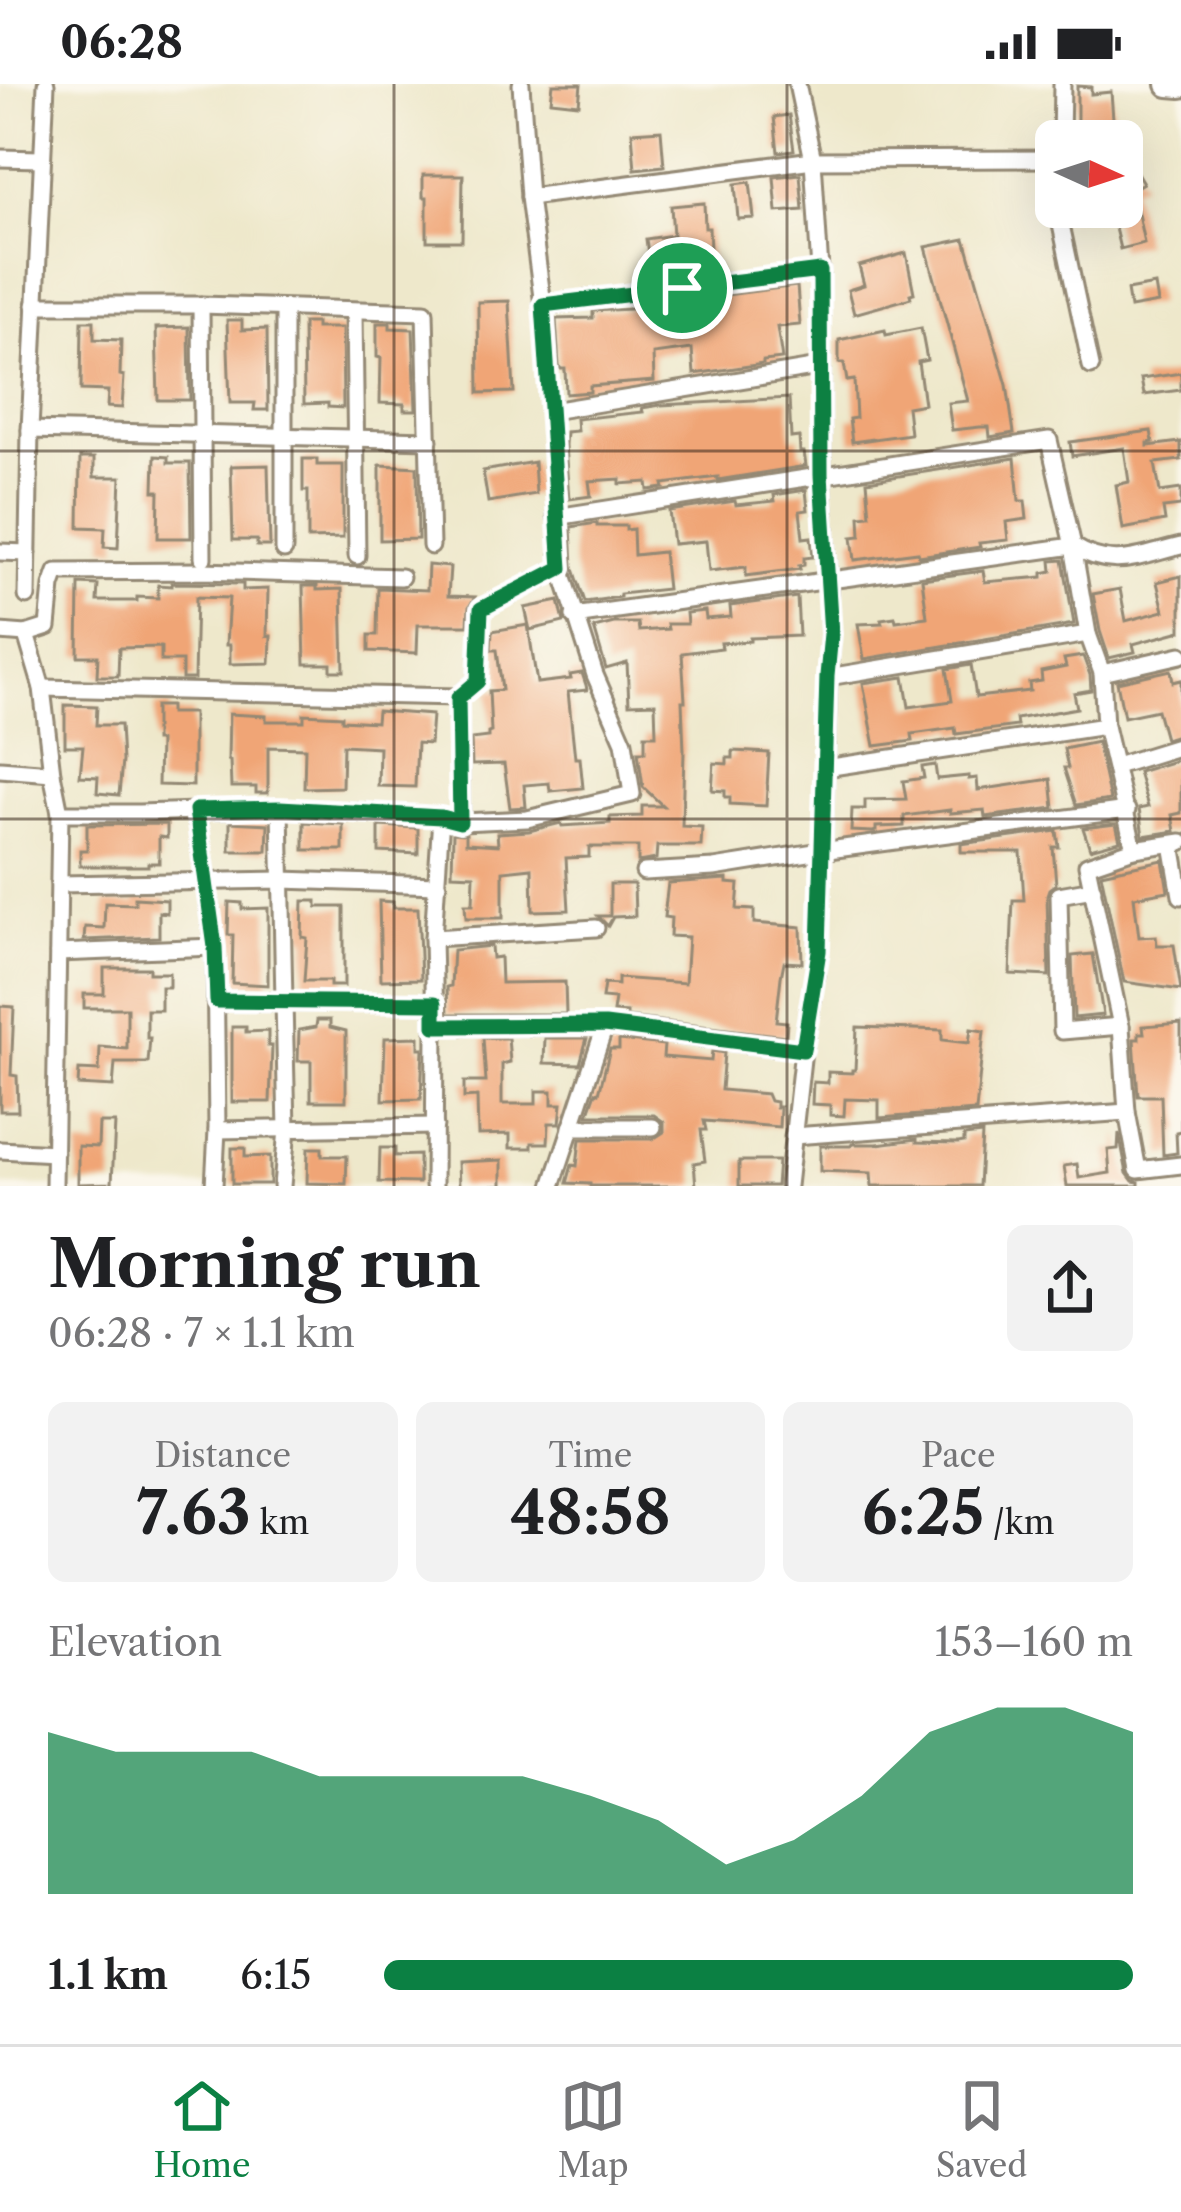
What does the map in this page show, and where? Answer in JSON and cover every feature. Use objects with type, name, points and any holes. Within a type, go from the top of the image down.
[{"type":"main road","points":[[1169,84],[1181,85]]},
{"type":"street","points":[[27,596],[46,84]]},
{"type":"street","points":[[60,813],[280,808],[460,822],[527,819],[632,794],[624,742],[595,675],[561,568],[543,305],[521,84]]},
{"type":"street","points":[[788,1186],[819,951],[831,634],[821,475],[820,271],[813,160],[797,84]]},
{"type":"street","points":[[1061,120],[1062,84]]},
{"type":"street","points":[[0,158],[41,159]]},
{"type":"street","points":[[529,197],[813,160],[1035,159]]},
{"type":"street","points":[[1062,228],[1091,366]]},
{"type":"street","points":[[543,305],[820,271]]},
{"type":"street","points":[[35,304],[425,312],[431,546]]},
{"type":"street","points":[[201,305],[202,557]]},
{"type":"street","points":[[284,309],[284,550]]},
{"type":"street","points":[[354,311],[357,556]]},
{"type":"street","points":[[551,411],[820,368]]},
{"type":"street","points":[[30,430],[429,440]]},
{"type":"street","points":[[556,518],[1049,440],[1088,634],[1102,673],[1105,726],[1134,849]]},
{"type":"street","points":[[574,616],[1072,546],[1091,558],[1114,562],[1181,546]]},
{"type":"street","points":[[0,552],[28,553]]},
{"type":"street","points":[[42,688],[458,698],[478,681],[481,609],[561,568]]},
{"type":"street","points":[[0,632],[26,634],[48,627],[57,572],[401,577]]},
{"type":"street","points":[[26,634],[42,688],[60,813],[55,1186]]},
{"type":"street","points":[[827,676],[1088,634]]},
{"type":"street","points":[[1102,673],[1181,655]]},
{"type":"street","points":[[458,698],[460,822]]},
{"type":"street","points":[[825,768],[1105,726]]},
{"type":"street","points":[[1116,766],[1181,746]]},
{"type":"street","points":[[0,769],[52,773]]},
{"type":"street","points":[[280,808],[286,1129],[282,1186]]},
{"type":"street","points":[[196,810],[215,947],[214,1186]]},
{"type":"street","points":[[644,872],[714,868],[1126,810]]},
{"type":"street","points":[[434,1186],[433,938],[441,817]]},
{"type":"street","points":[[1181,896],[1177,843],[1134,849],[1087,865],[1120,1026],[1126,1112],[1138,1170],[1181,1165]]},
{"type":"street","points":[[58,884],[282,880],[438,885]]},
{"type":"street","points":[[1093,889],[1059,895],[1062,1031],[1120,1026]]},
{"type":"street","points":[[433,938],[596,928]]},
{"type":"street","points":[[58,953],[215,947]]},
{"type":"street","points":[[217,1001],[435,1003]]},
{"type":"street","points":[[435,1026],[605,1025],[803,1050]]},
{"type":"street","points":[[552,1186],[605,1025]]},
{"type":"street","points":[[793,1136],[1126,1112]]},
{"type":"street","points":[[217,1130],[435,1126]]},
{"type":"street","points":[[571,1127],[653,1127]]},
{"type":"street","points":[[0,1150],[55,1153]]},
{"type":"building","points":[[553,84],[581,84],[579,104],[551,101]]},
{"type":"building","points":[[1077,86],[1091,87],[1091,94],[1111,92],[1113,119],[1077,120]]},
{"type":"building","points":[[789,115],[794,150],[778,152],[774,117]]},
{"type":"building","points":[[661,130],[664,166],[635,169],[632,132]]},
{"type":"building","points":[[800,174],[803,210],[777,212],[774,177]]},
{"type":"building","points":[[423,175],[463,175],[462,241],[427,241]]},
{"type":"building","points":[[750,182],[754,218],[738,219],[735,184]]},
{"type":"building","points":[[704,203],[711,271],[651,277],[646,239],[673,235],[671,206]]},
{"type":"building","points":[[1115,228],[1141,228],[1144,243],[1120,249]]},
{"type":"building","points":[[965,239],[1007,385],[1014,433],[990,437],[989,427],[952,430],[948,403],[968,401],[926,247]]},
{"type":"building","points":[[906,253],[911,298],[854,314],[848,290],[864,285],[859,266]]},
{"type":"building","points":[[1155,285],[1158,303],[1130,308],[1127,290]]},
{"type":"building","points":[[797,286],[800,325],[777,327],[782,359],[694,374],[692,349],[653,354],[654,381],[590,386],[590,392],[566,394],[556,319],[593,318],[593,311],[669,302],[719,303],[718,296]]},
{"type":"building","points":[[509,301],[514,392],[479,393],[478,302]]},
{"type":"building","points":[[227,320],[242,320],[242,330],[267,329],[268,410],[254,410],[255,403],[230,403]]},
{"type":"building","points":[[82,321],[94,321],[94,339],[121,340],[122,408],[107,407],[108,391],[81,390]]},
{"type":"building","points":[[303,323],[342,328],[343,408],[304,404]]},
{"type":"building","points":[[377,323],[413,329],[416,410],[380,403]]},
{"type":"building","points":[[189,327],[190,400],[158,400],[156,328]]},
{"type":"building","points":[[921,328],[927,360],[918,362],[924,404],[907,407],[910,434],[852,442],[849,419],[856,418],[854,380],[847,381],[844,363],[839,363],[839,340]]},
{"type":"building","points":[[1181,373],[1181,390],[1144,395],[1141,379]]},
{"type":"building","points":[[789,398],[791,438],[799,437],[806,466],[663,484],[664,488],[648,490],[647,482],[589,481],[591,496],[569,499],[566,432],[577,431],[576,419],[643,412],[642,408],[661,405]]},
{"type":"building","points":[[1151,431],[1153,442],[1148,446],[1181,442],[1181,460],[1155,463],[1160,492],[1181,489],[1181,506],[1163,508],[1165,521],[1123,529],[1116,485],[1129,482],[1124,448],[1072,456],[1070,442]]},
{"type":"building","points":[[155,456],[168,457],[168,463],[190,463],[191,538],[158,538]]},
{"type":"building","points":[[80,458],[94,458],[94,477],[121,477],[118,548],[104,547],[105,528],[79,527]]},
{"type":"building","points":[[1015,458],[1019,501],[1025,501],[1027,519],[1006,522],[1008,540],[919,556],[918,552],[855,560],[852,537],[861,536],[860,516],[870,515],[867,481]]},
{"type":"building","points":[[303,459],[317,459],[317,465],[343,465],[343,538],[308,539]]},
{"type":"building","points":[[534,462],[536,494],[488,502],[483,471]]},
{"type":"building","points":[[268,465],[270,546],[257,546],[257,540],[233,540],[231,466]]},
{"type":"building","points":[[380,465],[417,467],[418,539],[380,540]]},
{"type":"building","points":[[806,490],[808,510],[800,511],[803,538],[811,537],[813,557],[804,558],[800,569],[746,576],[746,567],[709,571],[706,541],[673,544],[669,511],[735,501],[736,505],[775,501],[774,495]]},
{"type":"building","points":[[597,523],[633,529],[634,555],[663,552],[667,589],[585,602],[573,566],[571,527]]},
{"type":"building","points":[[1063,560],[1074,624],[864,659],[858,624],[927,617],[922,579],[983,571],[985,582],[1043,577],[1052,571],[1051,561]]},
{"type":"building","points":[[428,565],[450,567],[448,596],[475,597],[468,625],[418,625],[417,653],[369,651],[369,635],[377,635],[378,588],[427,590]]},
{"type":"building","points":[[1181,576],[1181,631],[1133,644],[1135,652],[1109,658],[1093,594],[1120,589],[1126,621],[1164,611],[1157,582]]},
{"type":"building","points":[[79,584],[98,585],[97,601],[137,601],[137,597],[158,598],[158,585],[268,589],[270,663],[230,664],[230,645],[226,645],[229,598],[196,597],[194,679],[182,679],[182,661],[161,661],[161,647],[119,648],[118,676],[97,676],[98,656],[78,656]]},
{"type":"building","points":[[303,586],[342,589],[344,671],[331,671],[331,664],[305,664]]},
{"type":"building","points":[[797,597],[799,636],[750,638],[721,643],[722,648],[682,653],[682,826],[702,827],[701,846],[657,846],[656,859],[638,862],[638,847],[589,847],[589,857],[566,858],[569,910],[533,911],[532,868],[503,871],[503,918],[466,918],[465,904],[473,904],[474,875],[452,874],[453,833],[466,834],[466,843],[498,845],[497,833],[561,823],[610,823],[610,817],[642,816],[642,806],[663,806],[643,787],[638,752],[645,752],[645,735],[656,735],[655,703],[629,704],[627,663],[606,669],[594,628],[638,623],[639,631],[668,629],[667,624],[687,624],[686,613],[705,611],[706,619],[731,617],[730,606]]},
{"type":"building","points":[[559,601],[564,622],[530,630],[525,608]]},
{"type":"building","points":[[528,625],[537,683],[582,673],[587,690],[568,692],[583,788],[550,791],[549,783],[524,785],[526,807],[510,808],[504,764],[472,765],[471,739],[488,737],[489,691],[502,690],[497,650],[491,650],[492,631]]},
{"type":"building","points":[[1083,656],[1091,690],[1074,693],[1077,708],[1016,719],[1017,726],[912,734],[913,741],[875,746],[863,683],[904,677],[909,707],[952,701],[947,669],[971,665],[976,697],[1030,691],[1029,683],[1042,681],[1041,672],[1066,667],[1064,659]]},
{"type":"building","points":[[1171,670],[1173,682],[1181,680],[1181,734],[1165,739],[1157,710],[1124,717],[1117,682]]},
{"type":"building","points":[[65,705],[97,706],[96,725],[120,725],[119,795],[97,793],[98,777],[80,776],[83,746],[65,746]]},
{"type":"building","points":[[155,706],[170,706],[170,713],[193,713],[193,786],[158,785]]},
{"type":"building","points":[[377,711],[432,715],[430,744],[417,743],[415,787],[378,786],[379,747],[343,745],[342,787],[304,788],[305,748],[268,747],[268,793],[256,793],[256,787],[231,787],[229,714],[266,716],[266,721],[304,721],[304,714],[376,722]]},
{"type":"building","points":[[1097,742],[1110,800],[1076,805],[1064,768],[1068,768],[1064,749]]},
{"type":"building","points":[[733,751],[769,753],[766,806],[730,804],[725,791],[712,790],[714,763],[727,764]]},
{"type":"building","points":[[1181,759],[1181,813],[1172,815],[1175,831],[1143,836],[1139,809],[1148,807],[1138,772]]},
{"type":"building","points":[[935,765],[937,779],[977,778],[978,790],[1051,779],[1054,808],[985,817],[984,810],[950,810],[904,816],[904,826],[851,831],[852,809],[865,809],[865,800],[906,799],[903,781],[924,778],[922,767]]},
{"type":"building","points":[[230,822],[268,824],[267,851],[230,851]]},
{"type":"building","points":[[304,822],[343,824],[343,850],[304,850]]},
{"type":"building","points":[[167,824],[167,838],[159,837],[159,863],[80,866],[80,850],[87,850],[87,825]]},
{"type":"building","points":[[1116,824],[1120,841],[1090,849],[1083,828]]},
{"type":"building","points":[[379,826],[418,828],[418,854],[379,852]]},
{"type":"building","points":[[1057,831],[1059,847],[1053,847],[1056,884],[1047,895],[1049,976],[1010,974],[1013,900],[1024,900],[1021,852],[961,852],[961,844]]},
{"type":"building","points":[[1163,860],[1168,891],[1134,897],[1139,937],[1156,936],[1157,945],[1174,945],[1181,990],[1124,982],[1101,873]]},
{"type":"building","points":[[727,879],[727,883],[739,884],[737,909],[754,910],[754,923],[801,927],[802,963],[784,962],[781,977],[776,1021],[787,1022],[786,1036],[613,1012],[615,999],[602,998],[604,984],[618,985],[618,978],[685,983],[688,937],[670,936],[671,918],[664,917],[668,883]]},
{"type":"building","points":[[610,884],[634,884],[635,916],[613,917],[608,926],[598,916],[610,916]]},
{"type":"building","points":[[135,898],[167,900],[167,913],[159,912],[159,937],[84,940],[85,927],[104,928],[105,903],[135,904]]},
{"type":"building","points":[[303,901],[317,901],[317,907],[344,907],[344,986],[304,981]]},
{"type":"building","points":[[379,901],[393,902],[393,908],[418,908],[421,979],[381,980]]},
{"type":"building","points":[[229,902],[242,903],[242,909],[268,908],[268,985],[232,983]]},
{"type":"building","points":[[491,946],[492,958],[500,957],[501,983],[565,982],[566,1014],[448,1014],[453,950]]},
{"type":"building","points":[[1093,954],[1103,1015],[1074,1018],[1072,956]]},
{"type":"building","points":[[104,968],[169,973],[169,987],[161,987],[161,1010],[147,1010],[148,1063],[115,1063],[113,1087],[78,1085],[79,1070],[99,1071],[100,1047],[127,1049],[127,1008],[84,1008],[84,994],[104,994]]},
{"type":"building","points":[[0,1006],[14,1007],[11,1075],[17,1076],[18,1111],[0,1111]]},
{"type":"building","points":[[317,1020],[330,1020],[330,1027],[346,1031],[346,1101],[311,1101],[311,1061],[298,1061],[299,1030],[316,1027]]},
{"type":"building","points":[[1181,1023],[1181,1131],[1176,1132],[1177,1153],[1163,1155],[1161,1096],[1138,1096],[1134,1039],[1144,1033],[1143,1026]]},
{"type":"building","points":[[232,1027],[268,1031],[270,1102],[232,1102]]},
{"type":"building","points":[[857,1027],[942,1030],[942,1040],[969,1043],[971,1029],[984,1031],[976,1111],[879,1118],[879,1100],[845,1099],[844,1116],[830,1115],[830,1105],[812,1104],[813,1082],[828,1083],[828,1072],[855,1070]]},
{"type":"building","points":[[419,1037],[419,1048],[423,1048],[421,1099],[383,1100],[385,1038]]},
{"type":"building","points":[[483,1038],[508,1038],[510,1062],[502,1064],[502,1104],[536,1104],[536,1091],[552,1091],[552,1104],[562,1104],[560,1123],[549,1123],[548,1143],[510,1148],[510,1134],[478,1135],[477,1097],[464,1098],[464,1082],[486,1082]]},
{"type":"building","points":[[545,1038],[587,1038],[580,1064],[544,1063]]},
{"type":"building","points":[[619,1040],[664,1045],[663,1057],[711,1061],[712,1051],[724,1053],[721,1090],[767,1094],[780,1107],[779,1127],[704,1121],[705,1161],[694,1163],[696,1186],[567,1183],[572,1165],[577,1166],[580,1139],[653,1139],[664,1132],[664,1122],[654,1115],[588,1115],[610,1049],[619,1049]]},
{"type":"building","points":[[99,1123],[115,1123],[112,1183],[78,1184],[78,1146],[98,1147]]},
{"type":"building","points":[[1119,1133],[1127,1173],[1139,1186],[1067,1186],[1064,1166],[1077,1164],[1079,1178],[1110,1173],[1108,1150],[1118,1149]]},
{"type":"building","points":[[982,1134],[979,1186],[872,1186],[871,1173],[820,1171],[820,1146],[917,1139],[958,1143],[964,1142],[964,1136]]},
{"type":"building","points":[[232,1148],[245,1148],[245,1157],[270,1156],[270,1184],[232,1184]]},
{"type":"building","points":[[308,1148],[322,1148],[322,1156],[347,1156],[346,1184],[307,1183]]},
{"type":"building","points":[[380,1148],[395,1148],[395,1156],[419,1155],[419,1183],[379,1182]]},
{"type":"building","points":[[502,1160],[502,1186],[459,1186],[458,1162]]},
{"type":"building","points":[[739,1161],[778,1161],[776,1186],[739,1186]]},
{"type":"route","points":[[820,271],[821,475],[831,634],[819,951],[803,1050],[605,1025],[435,1026],[435,1003],[217,1001],[215,947],[196,810],[280,808],[460,822],[458,698],[478,681],[481,609],[561,568],[543,305],[682,288],[820,271]]}]
